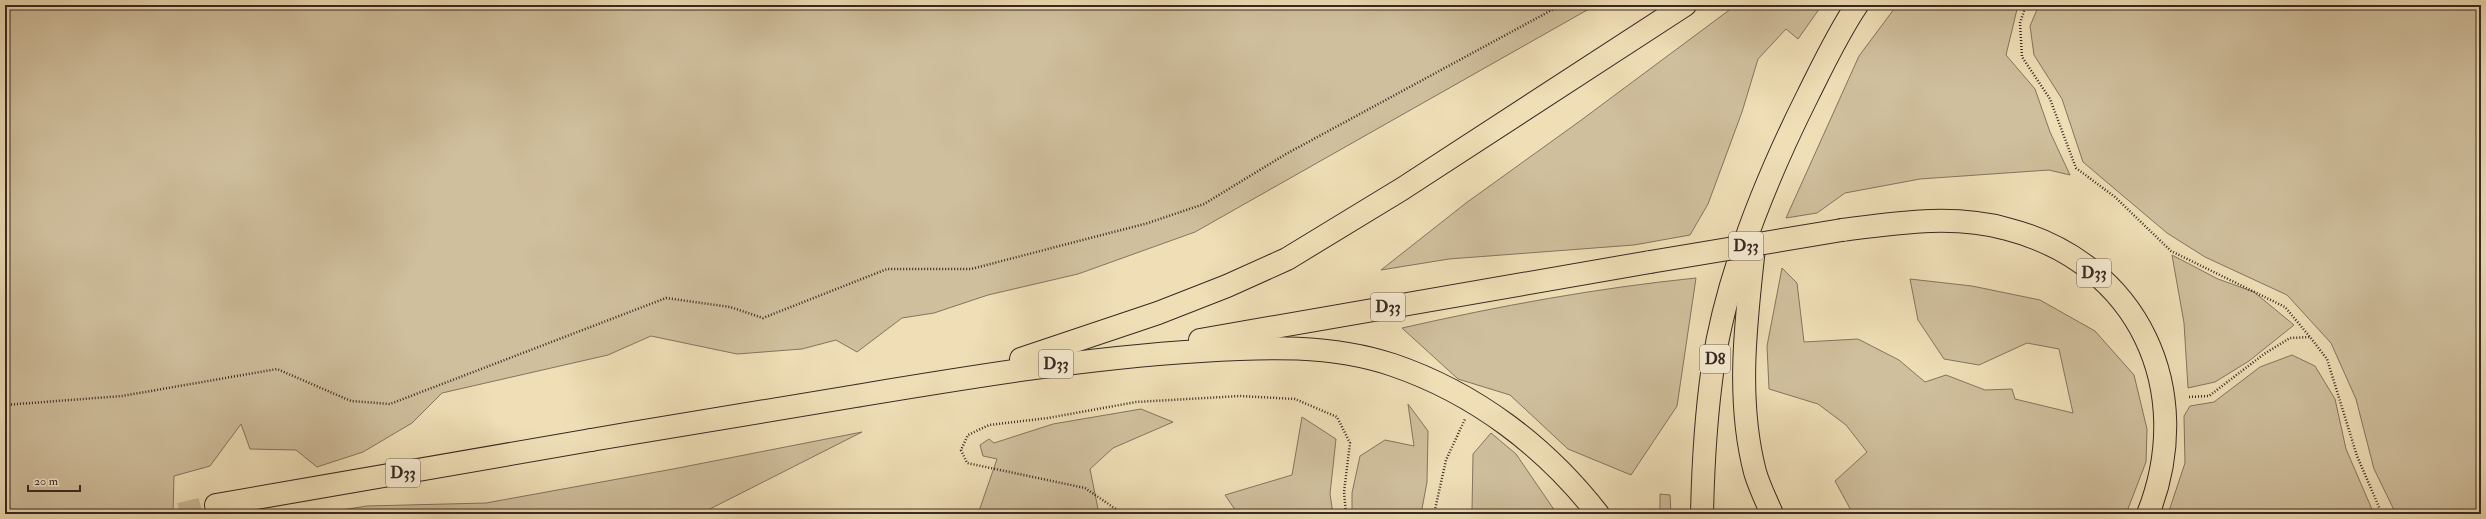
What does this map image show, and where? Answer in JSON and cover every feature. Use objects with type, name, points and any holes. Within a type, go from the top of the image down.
[{"type":"main road","points":[[985,373],[1030,356],[1158,313],[1227,286],[1287,259],[1402,189],[1685,5]]},
{"type":"main road","name":"D8","points":[[1702,514],[1702,468],[1713,365],[1729,296],[1758,209],[1796,119],[1837,39],[1857,5]]},
{"type":"main road","points":[[1758,209],[1748,300],[1744,390],[1746,422],[1755,472],[1772,514]]},
{"type":"main road","name":"D33","points":[[216,505],[985,373],[1126,355],[1217,336],[1650,262],[1842,230],[1909,222],[1977,223],[2007,228],[2041,239],[2068,253],[2093,271],[2114,292],[2133,316],[2147,340],[2162,383],[2166,425],[2165,453],[2160,482],[2148,514]]},
{"type":"main road","points":[[1126,355],[1253,348],[1302,349],[1353,355],[1392,365],[1437,383],[1473,402],[1526,439],[1563,472],[1598,514]]},
{"type":"path","points":[[5,405],[122,396],[277,369],[351,401],[390,404],[666,298],[730,307],[763,318],[887,269],[971,269],[1148,223],[1204,204],[1293,150],[1561,5]]},
{"type":"path","points":[[2026,5],[2020,23],[2022,57],[2050,99],[2076,168],[2114,197],[2171,251],[2285,307],[2327,359],[2357,456],[2382,514]]},
{"type":"path","points":[[2189,397],[2209,396],[2264,354],[2290,338],[2310,337]]},
{"type":"path","points":[[1123,514],[1085,488],[967,463],[961,450],[968,435],[989,425],[1048,418],[1136,402],[1240,396],[1295,399],[1337,417],[1350,443],[1344,492],[1346,514]]},
{"type":"path","points":[[1434,514],[1446,460],[1473,402]]},
{"type":"shaded area","points":[[5,5],[1596,5],[1195,232],[1078,274],[988,295],[934,313],[902,318],[857,352],[836,340],[802,349],[737,354],[651,336],[608,355],[442,393],[412,423],[363,452],[317,467],[296,450],[250,449],[241,424],[210,466],[174,476],[173,514],[5,514]]},
{"type":"shaded area","points":[[1736,5],[1822,5],[1798,39],[1786,29],[1758,59],[1742,112],[1708,204],[1690,235],[1634,245],[1449,259],[1381,270],[1466,203],[1580,121]]},
{"type":"shaded area","points":[[1897,5],[2018,5],[2006,55],[2035,89],[2050,132],[2070,175],[2049,170],[1920,179],[1845,193],[1817,213],[1786,218],[1859,56]]},
{"type":"shaded area","points":[[2039,5],[2481,5],[2481,514],[2396,514],[2374,469],[2356,399],[2331,343],[2287,295],[2205,257],[2167,233],[2083,162],[2062,99],[2034,55],[2030,26]]},
{"type":"shaded area","points":[[2172,255],[2218,279],[2254,292],[2294,325],[2249,361],[2215,382],[2188,388],[2184,323]]},
{"type":"shaded area","points":[[1782,268],[1797,283],[1804,342],[1858,339],[1899,360],[1925,382],[1946,375],[1985,390],[2012,389],[2015,399],[2073,413],[2059,349],[2027,343],[1979,365],[1944,359],[1918,320],[1910,279],[1972,286],[2040,300],[2095,331],[2134,375],[2147,429],[2146,462],[2126,514],[1853,514],[1835,481],[1867,452],[1846,425],[1818,404],[1769,389],[1767,346]]},
{"type":"shaded area","points":[[1696,278],[1677,406],[1631,475],[1568,449],[1510,395],[1458,379],[1402,328],[1548,298]]},
{"type":"shaded area","points":[[2292,355],[2315,366],[2335,399],[2346,449],[2374,514],[2168,514],[2185,463],[2184,416],[2190,406],[2214,402],[2260,367]]},
{"type":"shaded area","points":[[1408,404],[1428,431],[1427,482],[1421,514],[1352,514],[1352,493],[1360,456],[1385,440],[1414,446]]},
{"type":"shaded area","points":[[1141,409],[1173,422],[1113,448],[1090,469],[1099,514],[978,514],[997,459],[983,456],[980,445],[989,439],[994,443],[1053,424]]},
{"type":"shaded area","points":[[1302,417],[1336,439],[1330,494],[1333,514],[1238,514],[1225,495],[1292,475]]},
{"type":"shaded area","points":[[862,432],[700,514],[315,514],[367,506],[486,503],[673,469]]},
{"type":"shaded area","points":[[1491,433],[1516,454],[1557,514],[1463,514],[1472,511],[1473,454]]},
{"type":"shaded area","points":[[1660,494],[1670,495],[1671,514],[1660,514]]},
{"type":"tunnel","points":[[180,514],[216,505]]}]
